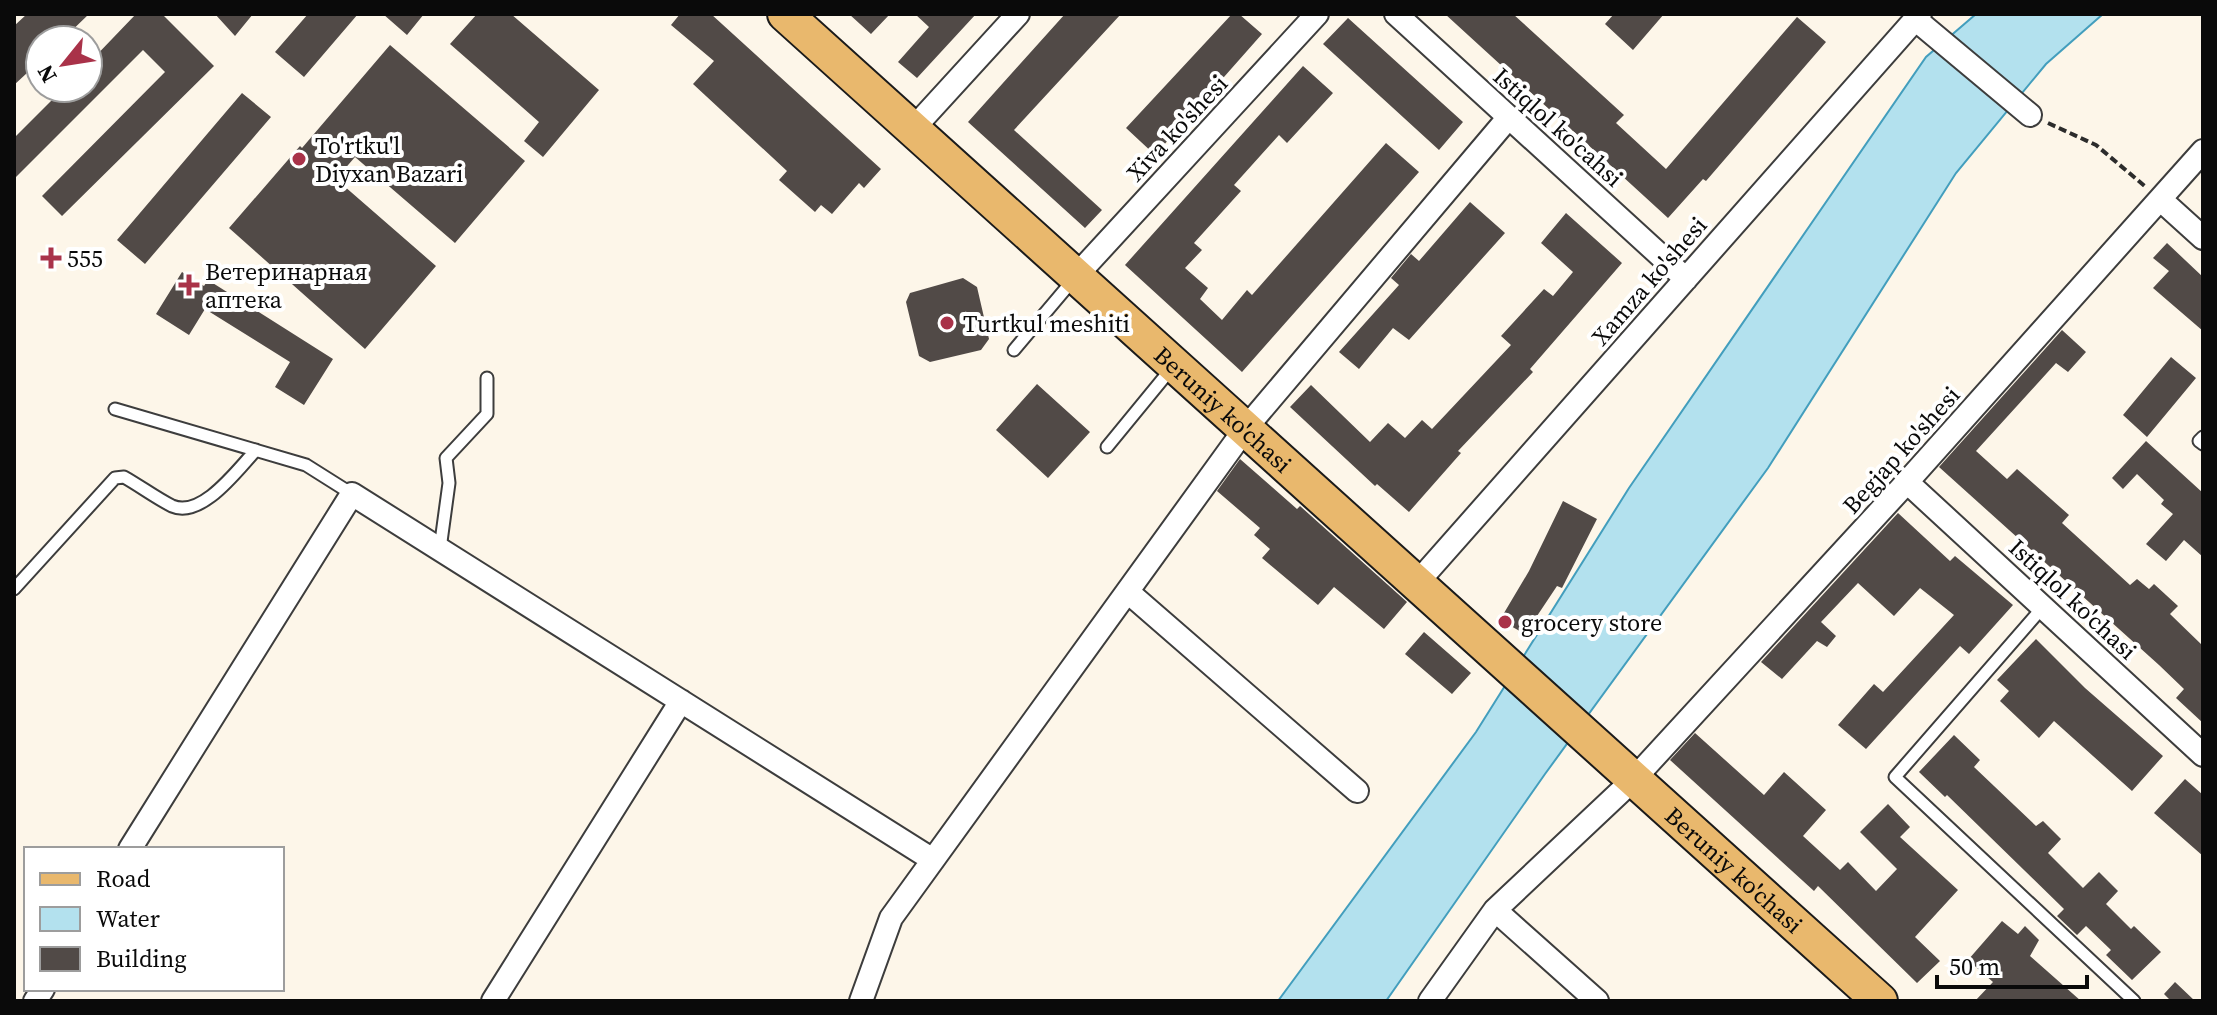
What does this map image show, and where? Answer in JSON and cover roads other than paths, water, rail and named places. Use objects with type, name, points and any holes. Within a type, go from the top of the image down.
[{"type":"main road","name":"Beruniy ko'chasi","points":[[785,14],[911,131],[1880,1001]]},
{"type":"street","points":[[911,131],[1018,14]]},
{"type":"street","name":"Xiva ko'shesi","points":[[1075,277],[1317,14]]},
{"type":"street","name":"Istiqlol ko'cahsi","points":[[1396,14],[1686,279]]},
{"type":"street","points":[[1917,16],[2030,115]]},
{"type":"street","name":"Xamza ko'shesi","points":[[1417,583],[1917,16]]},
{"type":"street","points":[[861,1001],[891,918],[1245,429],[1509,117]]},
{"type":"street","name":"Begjap ko'shesi","points":[[1430,1001],[1495,910],[1633,780],[1907,482],[2203,151]]},
{"type":"street","points":[[2161,200],[2203,238]]},
{"type":"street","name":"Istiqlol ko'chasi","points":[[1907,482],[2203,755]]},
{"type":"street","points":[[131,847],[352,494],[933,860]]},
{"type":"street","points":[[1128,592],[1357,791]]},
{"type":"street","points":[[493,1001],[681,701]]},
{"type":"street","points":[[1495,910],[1597,1001]]},
{"type":"lane","points":[[1014,350],[1075,277]]},
{"type":"lane","points":[[1107,447],[1174,365]]},
{"type":"lane","points":[[440,549],[449,483],[446,458],[487,414],[487,378]]},
{"type":"lane","points":[[115,409],[306,465],[352,494]]},
{"type":"lane","points":[[2203,437],[2199,441],[2203,444]]},
{"type":"lane","points":[[14,589],[115,478],[124,477],[175,507],[194,508],[210,498],[256,450]]},
{"type":"lane","points":[[2043,607],[1895,777],[2134,1001]]},
{"type":"water","points":[[1976,14],[2103,14],[2046,64],[1956,173],[1768,468],[1545,774],[1386,1001],[1278,1001],[1476,732],[1629,488],[1926,57]]},
{"type":"place","name":"To'rtku'l Diyxan Bazari","points":[[299,159]]},
{"type":"place","name":"555","points":[[51,258]]},
{"type":"place","name":"Ветеринарная аптека","points":[[189,285]]},
{"type":"place","name":"Turtkul meshiti","points":[[947,323]]},
{"type":"place","name":"grocery store","points":[[1505,622]]}]
